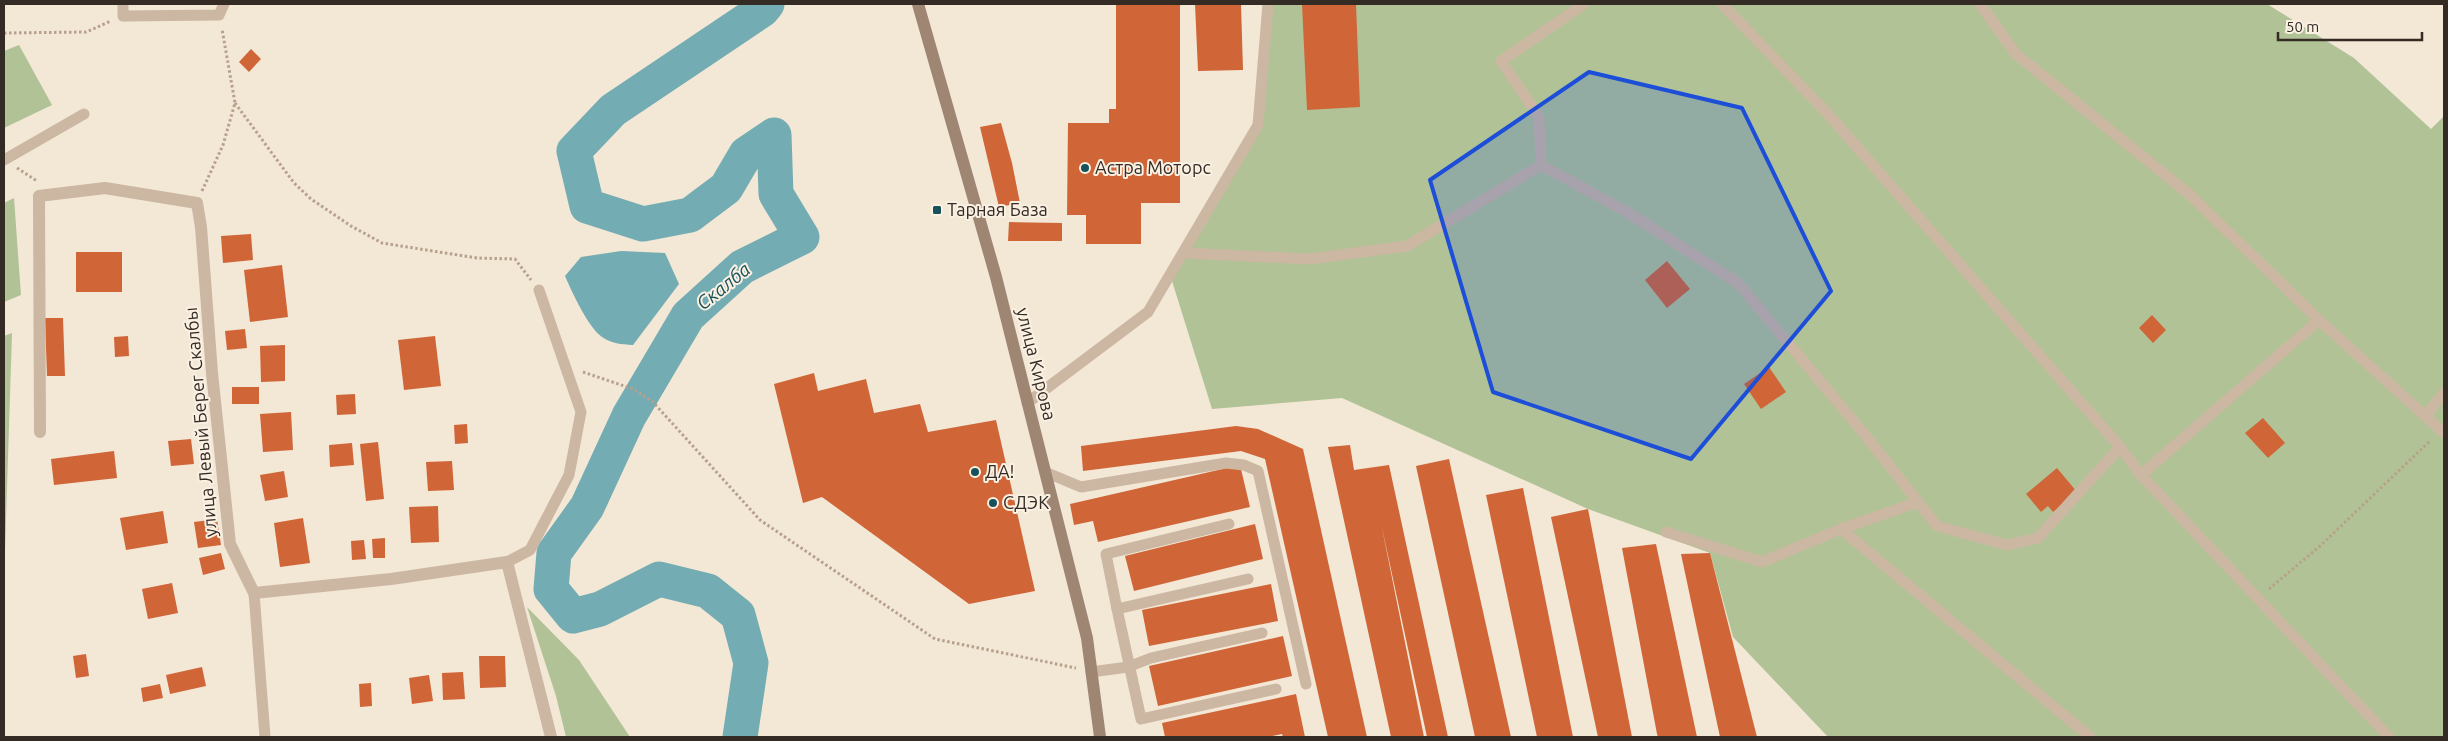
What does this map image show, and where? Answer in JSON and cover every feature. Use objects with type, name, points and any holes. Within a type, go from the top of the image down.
[{"type":"street","name":"улица Кирова","points":[[918,4],[996,277],[1087,638],[1100,737]]},
{"type":"street","points":[[40,432],[39,196],[105,188],[197,203]]},
{"type":"street","name":"улица Левый Берег Скалбы","points":[[197,203],[201,227],[212,372],[230,544],[254,593]]},
{"type":"street","points":[[254,593],[391,578],[507,562],[550,737]]},
{"type":"lane","points":[[122,4],[123,16],[219,15],[224,4]]},
{"type":"lane","points":[[1027,403],[1148,312],[1258,125],[1268,4]]},
{"type":"lane","points":[[1541,165],[1539,117],[1501,60],[1584,4]]},
{"type":"lane","points":[[1722,4],[1828,114],[2120,447],[2141,474],[2389,737]]},
{"type":"lane","points":[[1980,4],[2016,54],[2189,194],[2319,320],[2443,431]]},
{"type":"lane","points":[[4,160],[84,114]]},
{"type":"lane","points":[[1183,254],[1310,259],[1407,246],[1541,165]]},
{"type":"lane","points":[[1541,165],[1627,212],[1738,283],[1866,436],[1937,526],[2007,544],[2038,538],[2120,447]]},
{"type":"lane","points":[[507,562],[530,550],[569,475],[581,412],[539,290]]},
{"type":"lane","points":[[2141,474],[2319,320]]},
{"type":"lane","points":[[2426,415],[2444,393]]},
{"type":"lane","points":[[1045,472],[1081,487],[1226,463],[1244,464],[1258,471],[1306,684]]},
{"type":"lane","points":[[1666,532],[1762,562],[1841,529],[1918,502]]},
{"type":"lane","points":[[1229,524],[1106,554],[1128,667],[1141,719],[1276,690]]},
{"type":"lane","points":[[1841,529],[2090,737]]},
{"type":"lane","points":[[1117,609],[1248,579]]},
{"type":"lane","points":[[254,593],[265,737]]},
{"type":"lane","points":[[1091,672],[1128,667],[1151,658],[1262,633]]},
{"type":"path","points":[[197,203],[223,145],[234,103],[219,15]]},
{"type":"path","points":[[4,33],[86,32],[123,16]]},
{"type":"path","points":[[234,103],[294,183],[311,199],[351,226],[382,243],[460,256],[515,258],[539,290]]},
{"type":"path","points":[[4,160],[37,181],[39,196]]},
{"type":"path","points":[[567,367],[633,389],[652,401],[760,520],[936,639],[1091,672]]},
{"type":"path","points":[[2258,598],[2320,546],[2443,431]]},
{"type":"highlighted area","points":[[1589,72],[1742,108],[1831,291],[1691,459],[1493,392],[1430,180]]},
{"type":"green space","points":[[1268,4],[2267,4],[2354,58],[2431,129],[2444,116],[2444,737],[1828,737],[1733,637],[1710,553],[1588,509],[1342,398],[1212,409],[1172,281],[1258,125]]},
{"type":"green space","points":[[19,45],[52,105],[4,128],[4,51]]},
{"type":"green space","points":[[14,198],[21,295],[4,302],[4,203]]},
{"type":"green space","points":[[12,333],[4,582],[4,336]]},
{"type":"green space","points":[[527,607],[579,660],[630,737],[566,737],[556,696]]},
{"type":"water","points":[[621,251],[665,253],[679,284],[633,345],[609,341],[591,326],[565,276],[581,257]]},
{"type":"building","points":[[1116,4],[1180,4],[1180,203],[1141,203],[1141,244],[1086,244],[1086,215],[1067,215],[1068,123],[1109,123],[1109,109],[1116,109]]},
{"type":"building","points":[[1195,4],[1241,4],[1243,70],[1198,71]]},
{"type":"building","points":[[1302,4],[1356,4],[1360,107],[1307,110]]},
{"type":"building","points":[[251,49],[261,59],[249,72],[239,62]]},
{"type":"building","points":[[1001,123],[1020,203],[999,207],[980,127]]},
{"type":"building","points":[[1009,222],[1062,223],[1062,241],[1008,241]]},
{"type":"building","points":[[251,234],[253,260],[223,263],[221,236]]},
{"type":"building","points":[[76,252],[122,252],[122,292],[76,292]]},
{"type":"building","points":[[1667,261],[1690,289],[1667,308],[1645,280]]},
{"type":"building","points":[[282,265],[288,317],[250,322],[244,270]]},
{"type":"building","points":[[2152,315],[2166,330],[2153,343],[2139,328]]},
{"type":"building","points":[[45,318],[63,318],[65,376],[47,376]]},
{"type":"building","points":[[245,329],[247,348],[227,350],[225,331]]},
{"type":"building","points":[[128,336],[129,356],[115,357],[114,337]]},
{"type":"building","points":[[435,336],[441,386],[404,390],[398,340]]},
{"type":"building","points":[[285,345],[285,381],[261,382],[260,346]]},
{"type":"building","points":[[1769,367],[1786,392],[1761,409],[1744,384]]},
{"type":"building","points":[[814,373],[818,391],[866,379],[874,413],[920,404],[928,432],[996,420],[1035,591],[969,604],[822,497],[803,503],[774,384]]},
{"type":"building","points":[[232,387],[259,387],[259,404],[232,404]]},
{"type":"building","points":[[355,394],[356,414],[337,415],[336,395]]},
{"type":"building","points":[[291,412],[293,450],[263,452],[260,414]]},
{"type":"building","points":[[2263,418],[2285,443],[2268,458],[2245,433]]},
{"type":"building","points":[[467,424],[468,443],[455,444],[454,425]]},
{"type":"building","points":[[1236,426],[1258,429],[1303,449],[1367,737],[1328,737],[1265,459],[1241,451],[1083,471],[1081,446]]},
{"type":"building","points":[[191,439],[194,464],[171,466],[168,441]]},
{"type":"building","points":[[378,442],[384,499],[366,501],[360,444]]},
{"type":"building","points":[[352,443],[354,465],[330,467],[329,445]]},
{"type":"building","points":[[1350,445],[1354,470],[1389,465],[1448,737],[1427,737],[1381,523],[1424,737],[1391,737],[1328,447]]},
{"type":"building","points":[[114,451],[117,478],[54,485],[51,459]]},
{"type":"building","points":[[1449,459],[1511,737],[1475,737],[1416,466]]},
{"type":"building","points":[[452,461],[454,490],[428,491],[426,462]]},
{"type":"building","points":[[1240,465],[1250,507],[1098,542],[1093,521],[1074,525],[1070,504]]},
{"type":"building","points":[[2057,468],[2077,492],[2053,512],[2048,506],[2041,512],[2026,494]]},
{"type":"building","points":[[284,471],[288,497],[265,501],[260,475]]},
{"type":"building","points":[[1523,488],[1573,737],[1537,737],[1486,495]]},
{"type":"building","points":[[438,506],[439,542],[411,543],[409,507]]},
{"type":"building","points":[[1588,509],[1632,737],[1598,737],[1551,517]]},
{"type":"building","points":[[163,511],[168,543],[126,550],[120,518]]},
{"type":"building","points":[[303,518],[310,563],[280,567],[274,523]]},
{"type":"building","points":[[217,519],[221,545],[198,548],[194,522]]},
{"type":"building","points":[[1255,524],[1263,559],[1134,591],[1125,556]]},
{"type":"building","points":[[385,538],[385,558],[373,558],[372,539]]},
{"type":"building","points":[[364,540],[366,559],[352,560],[351,541]]},
{"type":"building","points":[[1656,544],[1697,737],[1658,737],[1657,734],[1622,548]]},
{"type":"building","points":[[221,553],[225,569],[203,575],[199,558]]},
{"type":"building","points":[[1710,553],[1757,737],[1720,737],[1681,554]]},
{"type":"building","points":[[172,583],[178,613],[148,619],[142,589]]},
{"type":"building","points":[[1271,584],[1278,621],[1149,646],[1142,610]]},
{"type":"building","points":[[1283,636],[1292,676],[1158,706],[1149,666]]},
{"type":"building","points":[[86,654],[89,676],[76,678],[73,656]]},
{"type":"building","points":[[479,656],[505,656],[506,687],[480,688]]},
{"type":"building","points":[[202,667],[206,686],[170,694],[166,675]]},
{"type":"building","points":[[463,672],[465,699],[443,700],[442,673]]},
{"type":"building","points":[[429,675],[433,701],[412,704],[409,678]]},
{"type":"building","points":[[371,683],[372,706],[360,707],[359,684]]},
{"type":"building","points":[[160,684],[163,698],[143,702],[141,688]]},
{"type":"building","points":[[1296,694],[1305,737],[1283,737],[1282,734],[1267,737],[1165,737],[1162,723]]},
{"type":"waterway","name":"Скалба","points":[[740,737],[751,663],[738,615],[708,591],[659,579],[600,609],[573,616],[551,589],[554,553],[587,507],[629,416],[688,316],[742,267],[802,237],[776,194],[774,135],[746,154],[726,188],[690,215],[643,224],[587,206],[574,151],[613,110],[762,10],[767,4]]},
{"type":"place","name":"Астра Моторс","points":[[1085,168]]},
{"type":"place","name":"Тарная База","points":[[937,210]]},
{"type":"place","name":"ДА!","points":[[975,472]]},
{"type":"place","name":"СДЭК","points":[[993,503]]}]
